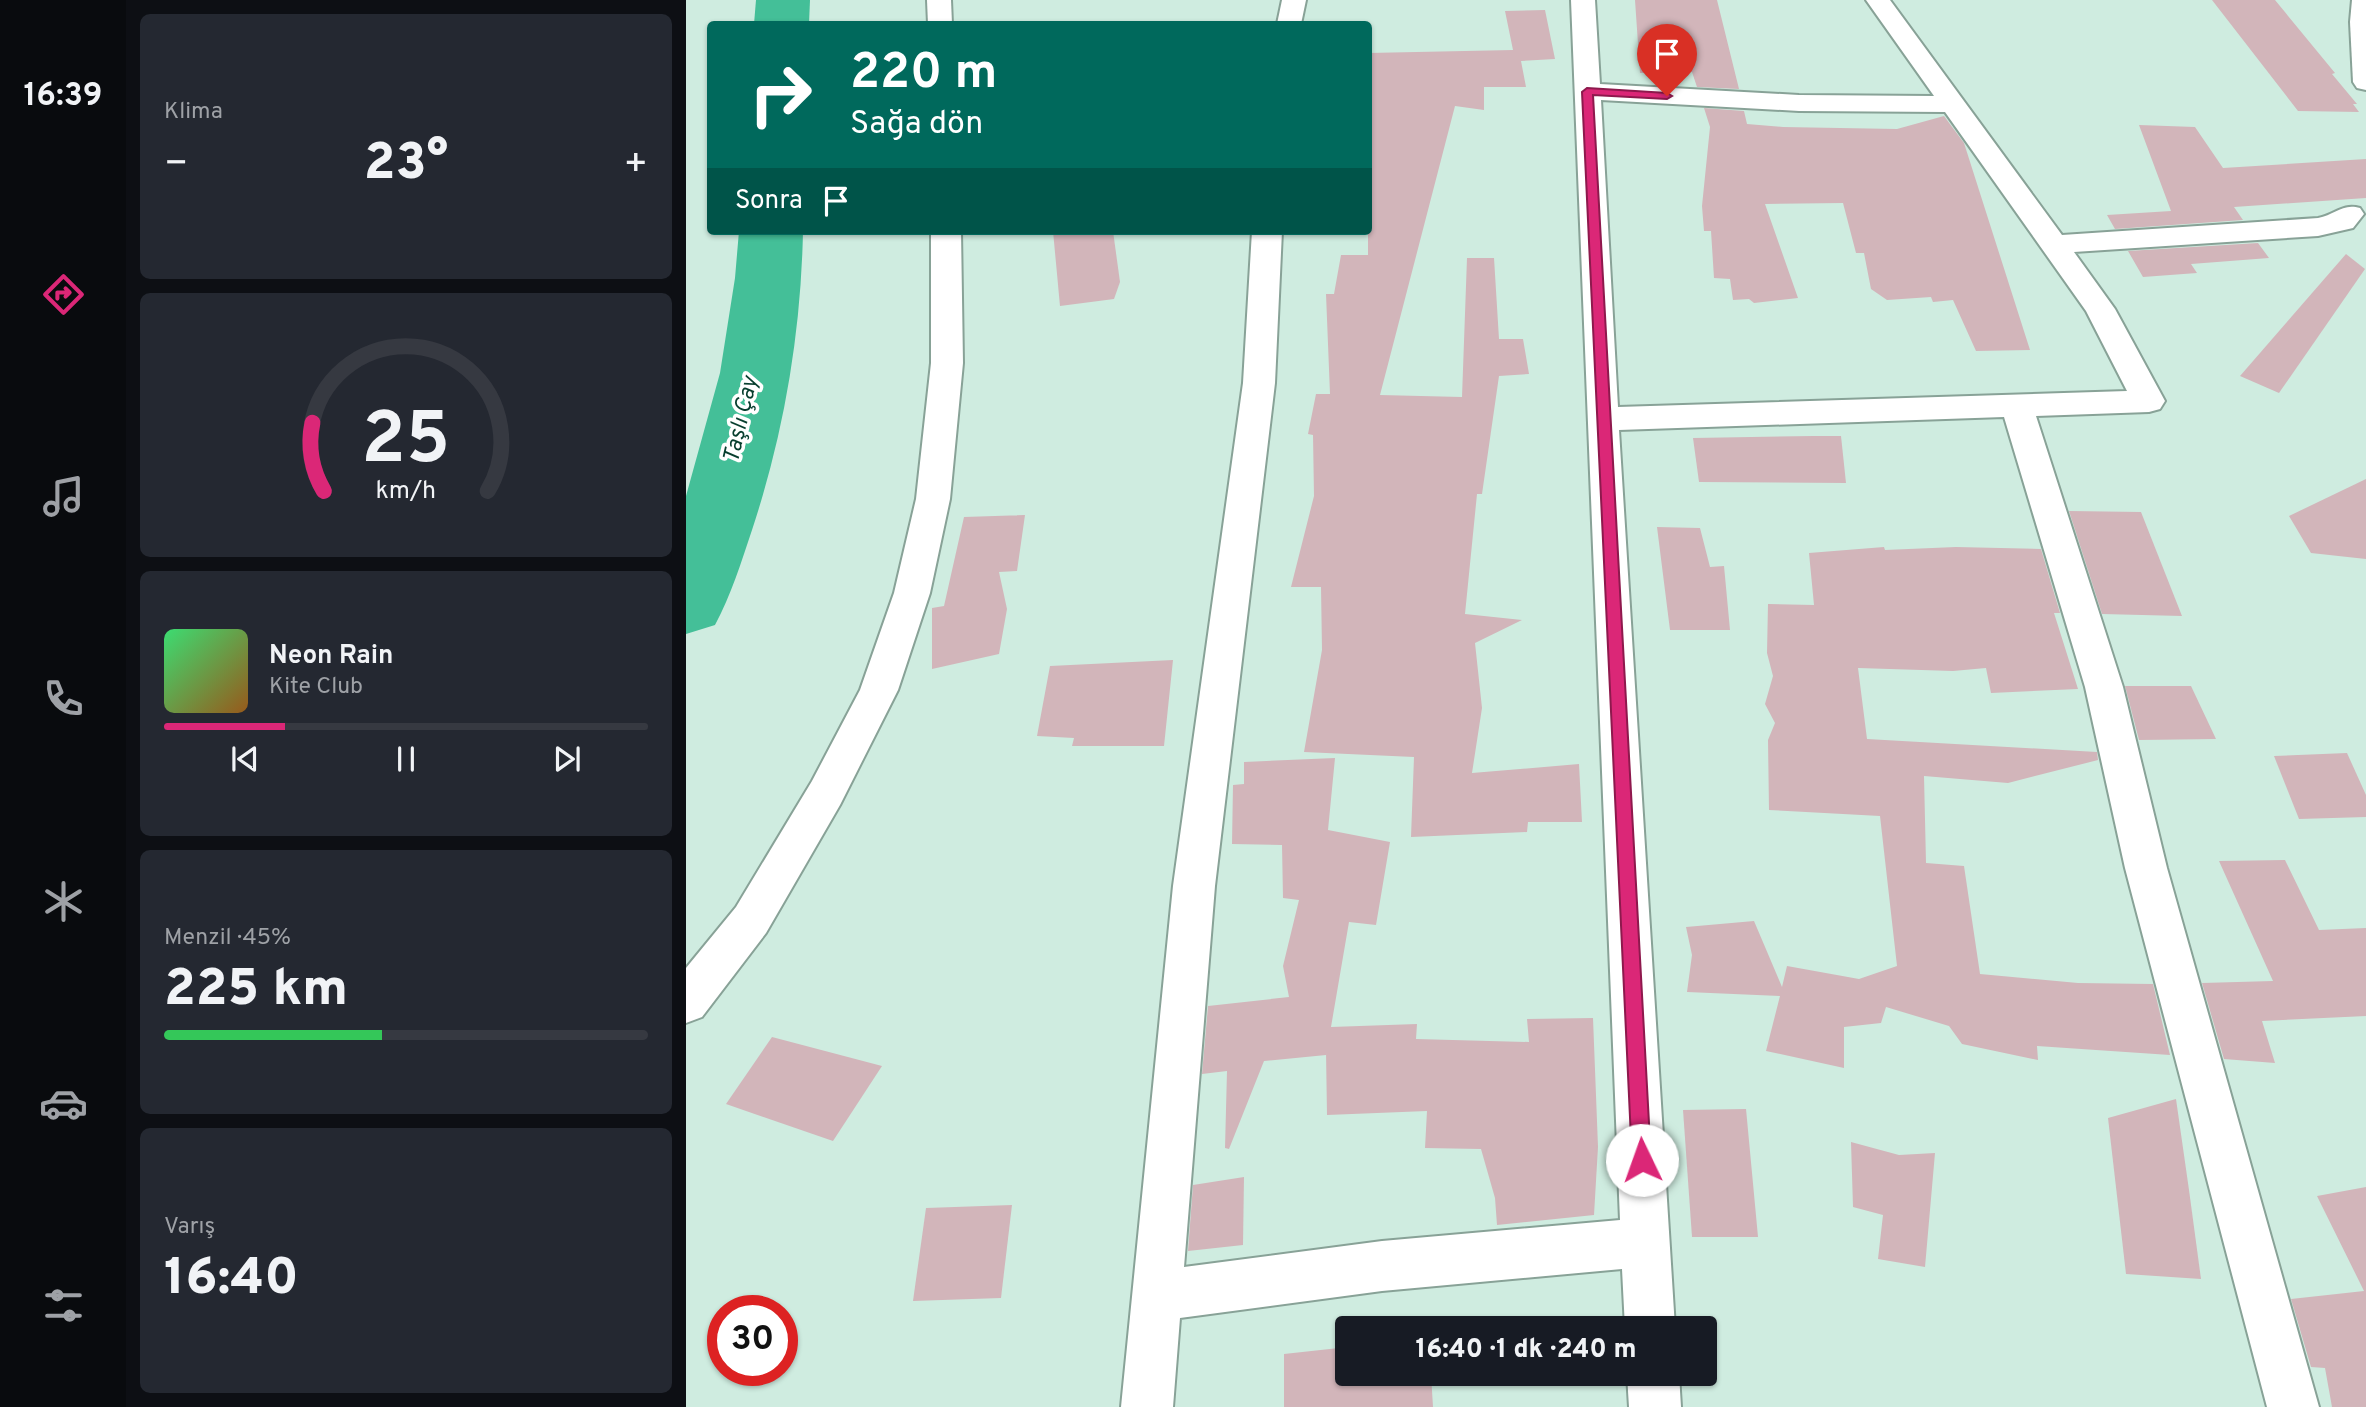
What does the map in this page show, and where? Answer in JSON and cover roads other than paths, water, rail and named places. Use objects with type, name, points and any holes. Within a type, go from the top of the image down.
[{"type":"street","points":[[939,0],[940,21]]},
{"type":"street","points":[[1290,21],[1294,0]]},
{"type":"street","points":[[1583,0],[1602,419],[1649,1316]]},
{"type":"street","points":[[1602,419],[2149,401],[2100,309],[1878,0]]},
{"type":"street","points":[[2364,0],[2362,22],[2366,82]]},
{"type":"street","points":[[1587,92],[1799,103],[1952,104]]},
{"type":"street","points":[[2054,244],[2318,227],[2343,222],[2350,214]]},
{"type":"street","points":[[686,1002],[751,920],[826,793],[879,690],[912,593],[933,499],[947,363],[946,235]]},
{"type":"street","points":[[1147,1407],[1194,886],[1259,383],[1267,235]]},
{"type":"street","points":[[2017,405],[2104,687],[2146,868],[2293,1407]]},
{"type":"street","points":[[1158,1296],[1382,1266],[1646,1242]]},
{"type":"street","points":[[1654,1386],[1655,1407]]},
{"type":"waterway","name":"Taşlı Çay","points":[[781,21],[783,0]]},
{"type":"waterway","name":"Taşlı Çay","points":[[686,603],[719,514],[745,421],[763,326],[771,235]]}]
